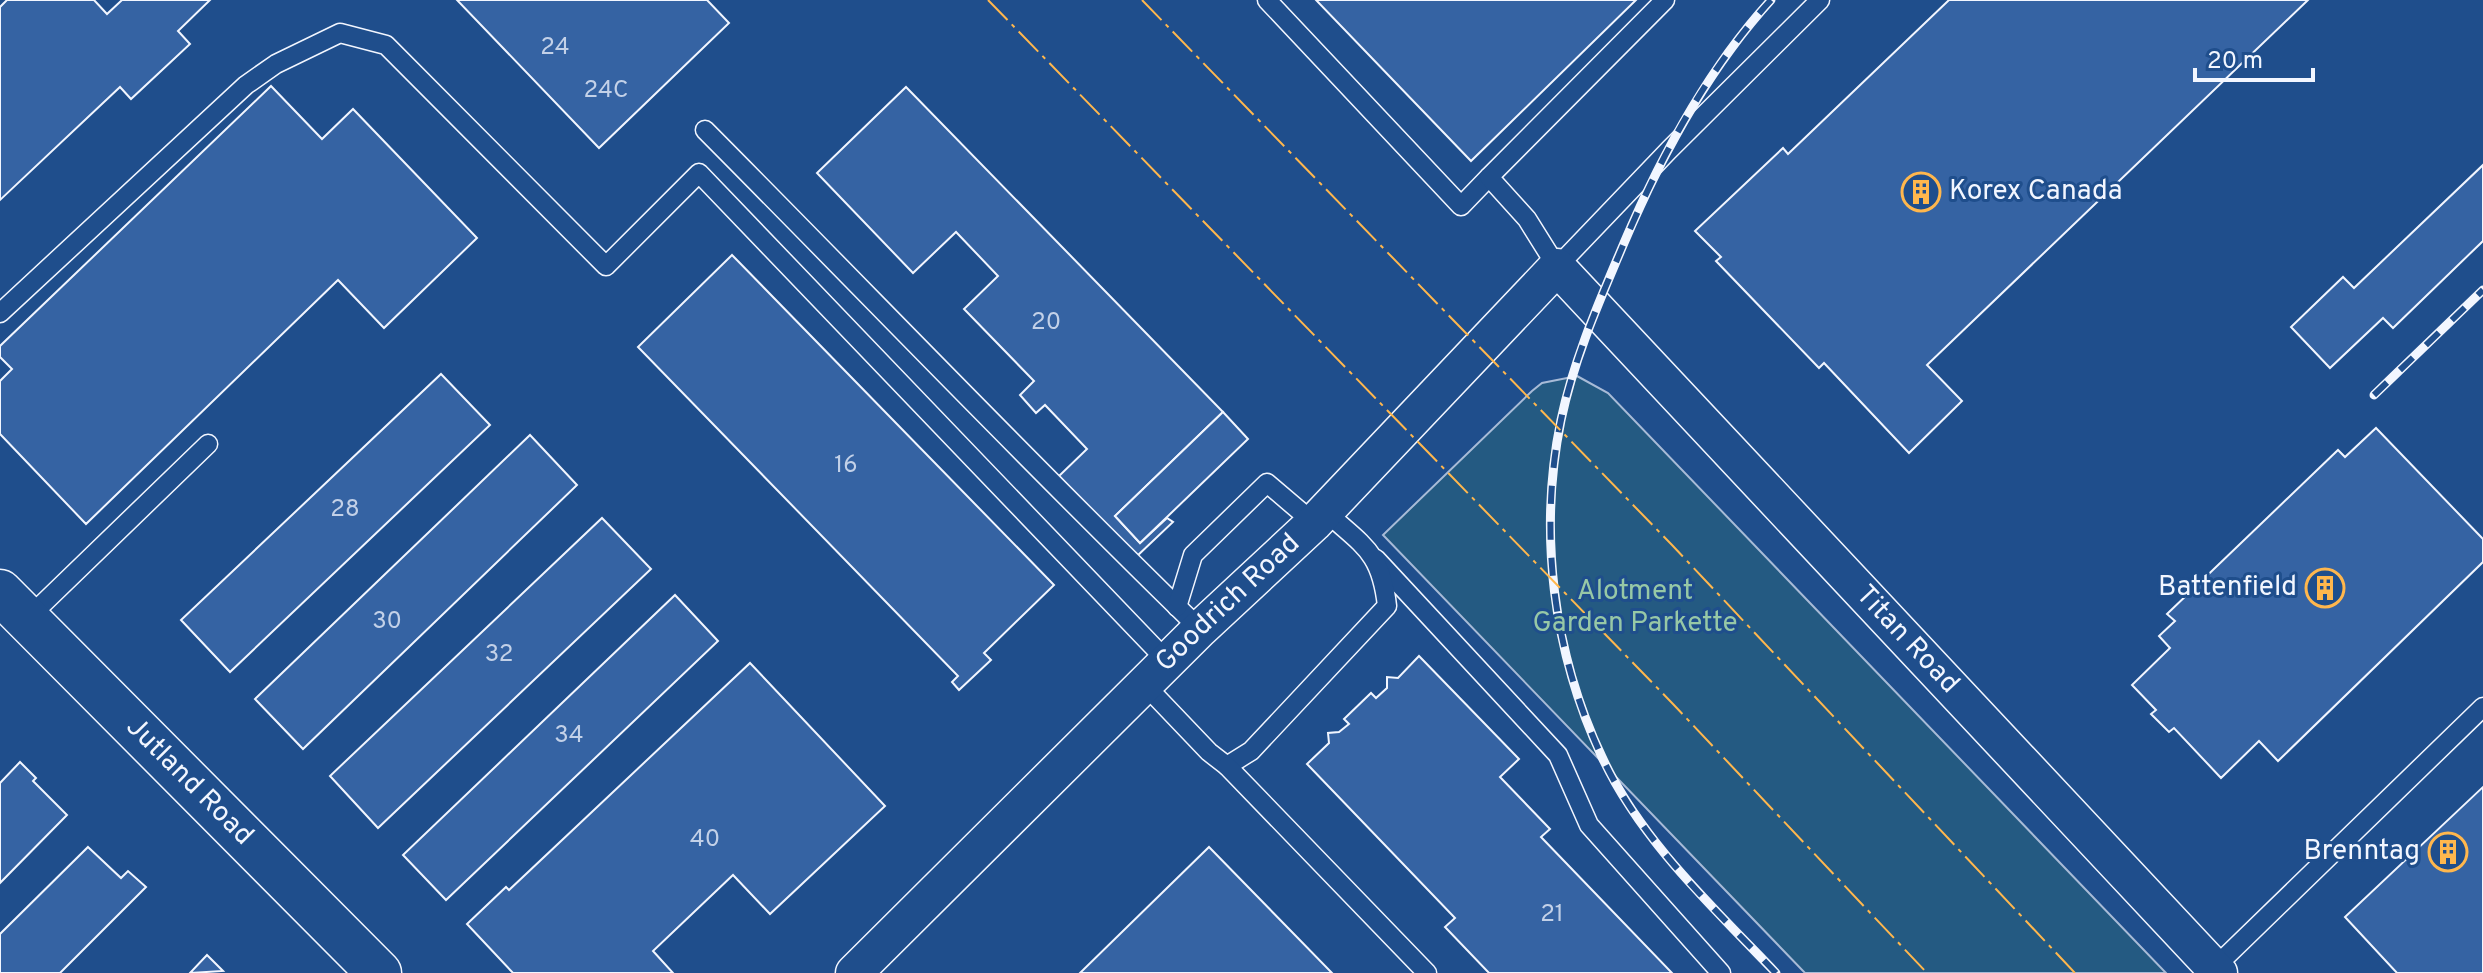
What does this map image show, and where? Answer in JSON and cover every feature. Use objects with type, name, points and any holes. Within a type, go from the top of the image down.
[{"type":"street","name":"Titan Road","points":[[1557,267],[2217,970]]},
{"type":"street","name":"Goodrich Road","points":[[854,973],[1156,674],[1189,618],[1319,517],[1557,267]]},
{"type":"street","name":"Jutland Road","points":[[14,605],[379,973]]},
{"type":"lane","points":[[1267,0],[1461,206],[1665,0]]},
{"type":"lane","points":[[1489,177],[1527,219],[1557,267],[1820,0]]},
{"type":"lane","points":[[0,313],[246,85],[276,64],[340,33],[386,45],[606,266],[699,173],[1156,674],[1209,752],[1227,766],[1427,973]]},
{"type":"lane","points":[[705,130],[1189,618]]},
{"type":"lane","points":[[14,605],[208,444]]},
{"type":"lane","points":[[1189,618],[1193,555],[1267,483],[1319,517],[1376,559],[1558,755],[1589,825],[1721,973]]},
{"type":"lane","points":[[1227,766],[1251,751],[1387,606],[1384,574],[1376,559]]},
{"type":"lane","points":[[2217,970],[2483,707]]},
{"type":"green space","name":"Alotment Garden Parkette","points":[[1577,376],[1608,393],[2166,973],[1805,973],[1383,535],[1532,391],[1542,383]]},
{"type":"building","points":[[7,0],[94,0],[107,14],[122,0],[210,0],[178,31],[190,44],[131,99],[120,87],[0,200],[0,7]]},
{"type":"building","points":[[457,0],[707,0],[729,23],[599,148]]},
{"type":"building","points":[[1316,0],[1636,0],[1471,161]]},
{"type":"building","name":"Korex Canada","points":[[1949,0],[2308,0],[1927,365],[1962,401],[1909,453],[1824,363],[1819,368],[1716,261],[1721,257],[1695,231],[1783,148],[1788,154]]},
{"type":"building","points":[[271,86],[322,139],[353,109],[477,238],[384,328],[338,280],[86,524],[0,434],[0,381],[12,369],[0,357],[0,346]]},
{"type":"building","points":[[906,87],[1223,412],[1115,516],[1140,543],[1167,518],[1173,522],[1136,557],[1059,476],[1087,449],[1045,405],[1036,413],[1020,395],[1034,381],[964,309],[998,276],[956,232],[913,273],[817,173]]},
{"type":"building","points":[[2483,165],[2483,241],[2393,328],[2383,318],[2330,368],[2291,327],[2343,277],[2354,288]]},
{"type":"building","points":[[732,255],[1054,585],[984,653],[991,660],[959,690],[952,682],[958,676],[638,347]]},
{"type":"building","points":[[441,374],[490,425],[230,672],[181,620]]},
{"type":"building","points":[[1223,412],[1248,439],[1140,543],[1115,516]]},
{"type":"building","name":"Battenfield","points":[[2376,428],[2483,539],[2483,562],[2278,761],[2259,741],[2221,778],[2174,728],[2169,732],[2151,714],[2156,710],[2132,685],[2170,648],[2159,636],[2175,621],[2167,614],[2338,450],[2345,457]]},
{"type":"building","points":[[530,435],[577,485],[303,749],[255,699]]},
{"type":"building","points":[[602,518],[651,569],[378,828],[330,776]]},
{"type":"building","points":[[675,595],[718,641],[446,900],[403,855]]},
{"type":"building","points":[[1419,656],[1519,759],[1500,777],[1550,829],[1541,837],[1672,973],[1489,973],[1445,927],[1455,918],[1307,764],[1329,743],[1328,733],[1339,732],[1349,724],[1344,719],[1371,693],[1376,698],[1387,688],[1387,677],[1398,678]]},
{"type":"building","points":[[750,663],[885,806],[770,914],[733,875],[653,951],[673,973],[513,973],[467,924],[506,887],[509,890]]},
{"type":"building","points":[[20,762],[36,778],[33,781],[67,815],[0,883],[0,783]]},
{"type":"building","name":"Brenntag","points":[[2483,787],[2483,973],[2397,973],[2345,917]]},
{"type":"building","points":[[88,847],[121,878],[128,871],[146,887],[60,973],[0,973],[0,934]]},
{"type":"building","points":[[1209,847],[1332,973],[1080,973]]},
{"type":"building","points":[[207,955],[223,971],[190,973]]},
{"type":"railway","points":[[1771,0],[1726,55],[1687,115],[1638,210],[1597,308],[1580,352],[1561,420],[1554,462],[1551,548],[1554,592],[1572,676],[1585,717],[1618,788],[1680,872],[1776,973]]},
{"type":"railway","points":[[2374,395],[2483,290]]},
{"type":"power","points":[[988,0],[1673,704],[1927,973]]},
{"type":"power","points":[[1142,0],[1672,545],[2075,973]]},
{"type":"place","name":"Korex Canada","points":[[1921,192]]},
{"type":"place","name":"Battenfield","points":[[2325,588]]},
{"type":"place","name":"Brenntag","points":[[2448,852]]}]
